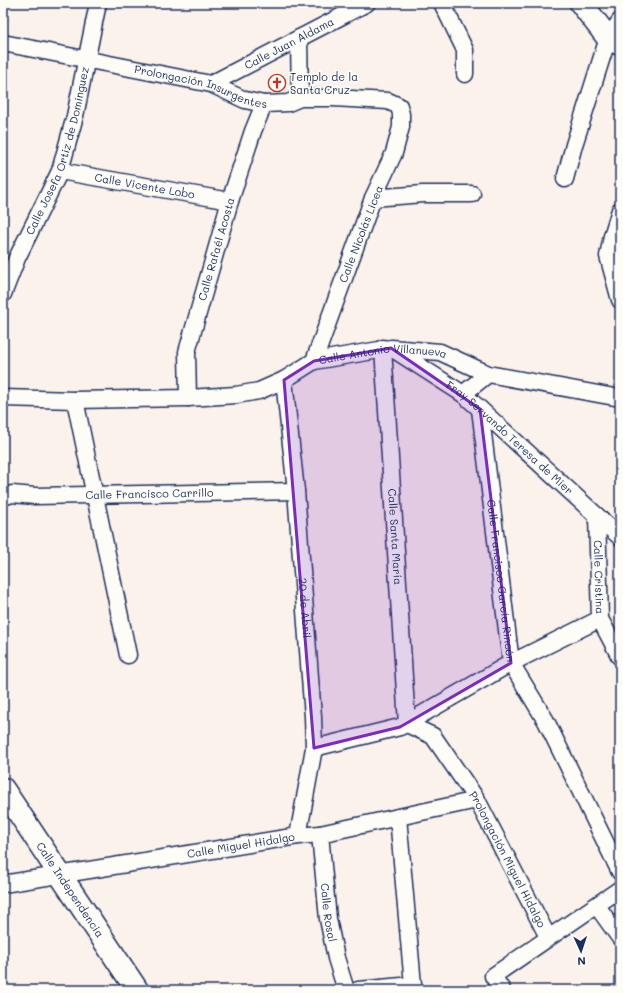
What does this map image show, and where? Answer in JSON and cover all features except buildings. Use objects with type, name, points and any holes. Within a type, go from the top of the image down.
[{"type":"street","name":"Calle Josefa Ortiz de Domínguez","points":[[3,294],[17,258],[60,171],[75,116],[98,3]]},
{"type":"street","name":"Calle Juan Aldama","points":[[211,84],[367,3]]},
{"type":"street","points":[[442,3],[465,50],[465,74]]},
{"type":"street","points":[[565,179],[616,34],[581,3]]},
{"type":"street","points":[[299,38],[300,98]]},
{"type":"street","name":"Prolongación Insurgentes","points":[[3,43],[211,84],[245,100],[264,104],[288,103],[300,98],[388,102],[398,106]]},
{"type":"street","name":"Calle Rafaél Acosta","points":[[188,398],[187,352],[230,201],[253,131],[264,104]]},
{"type":"street","name":"Calle Nicolás Licea","points":[[314,360],[373,198],[394,153],[401,127],[401,114],[398,106]]},
{"type":"street","name":"Calle Vicente Lobo","points":[[60,171],[230,201]]},
{"type":"street","points":[[373,198],[423,194],[472,194]]},
{"type":"street","points":[[620,210],[608,256],[620,300]]},
{"type":"street","name":"Calle Antonio Villanueva","points":[[3,398],[75,400],[188,398],[236,395],[259,391],[284,380],[314,360],[344,357],[387,348],[440,352],[488,374],[620,398]]},
{"type":"street","name":"Fray Servando Teresa de Mier","points":[[387,348],[463,394],[620,537]]},
{"type":"street","name":"Calle Santa María","points":[[387,348],[407,724]]},
{"type":"street","points":[[463,394],[488,374]]},
{"type":"street","name":"20 de Abril","points":[[284,380],[296,491],[314,748],[298,836]]},
{"type":"street","points":[[75,400],[96,495],[128,655]]},
{"type":"street","name":"Calle Francisco García Rincón","points":[[480,408],[511,664],[546,722],[620,872]]},
{"type":"street","name":"Calle Francisco Carrillo","points":[[3,497],[12,494],[35,496],[296,491]]},
{"type":"street","name":"Calle Cristina","points":[[597,516],[600,619],[620,657]]},
{"type":"street","points":[[314,748],[407,724],[511,664],[600,619]]},
{"type":"street","name":"Prolongación Miguel Hidalgo","points":[[407,724],[433,736],[477,800],[548,937],[493,976],[502,990]]},
{"type":"street","name":"Calle Independencia","points":[[3,789],[138,990]]},
{"type":"street","name":"Calle Miguel Hidalgo","points":[[3,884],[298,836],[320,834],[477,800]]},
{"type":"street","points":[[358,990],[415,988],[398,817]]},
{"type":"street","name":"Calle Rosal","points":[[320,834],[328,920],[336,958],[346,990]]},
{"type":"street","points":[[548,937],[597,906],[620,889]]},
{"type":"street","points":[[597,906],[620,938]]},
{"type":"highlighted area","points":[[391,348],[480,409],[511,663],[400,727],[314,748],[284,380],[314,361]]},
{"type":"place","name":"Templo de la Santa Cruz","points":[[277,83]]}]
